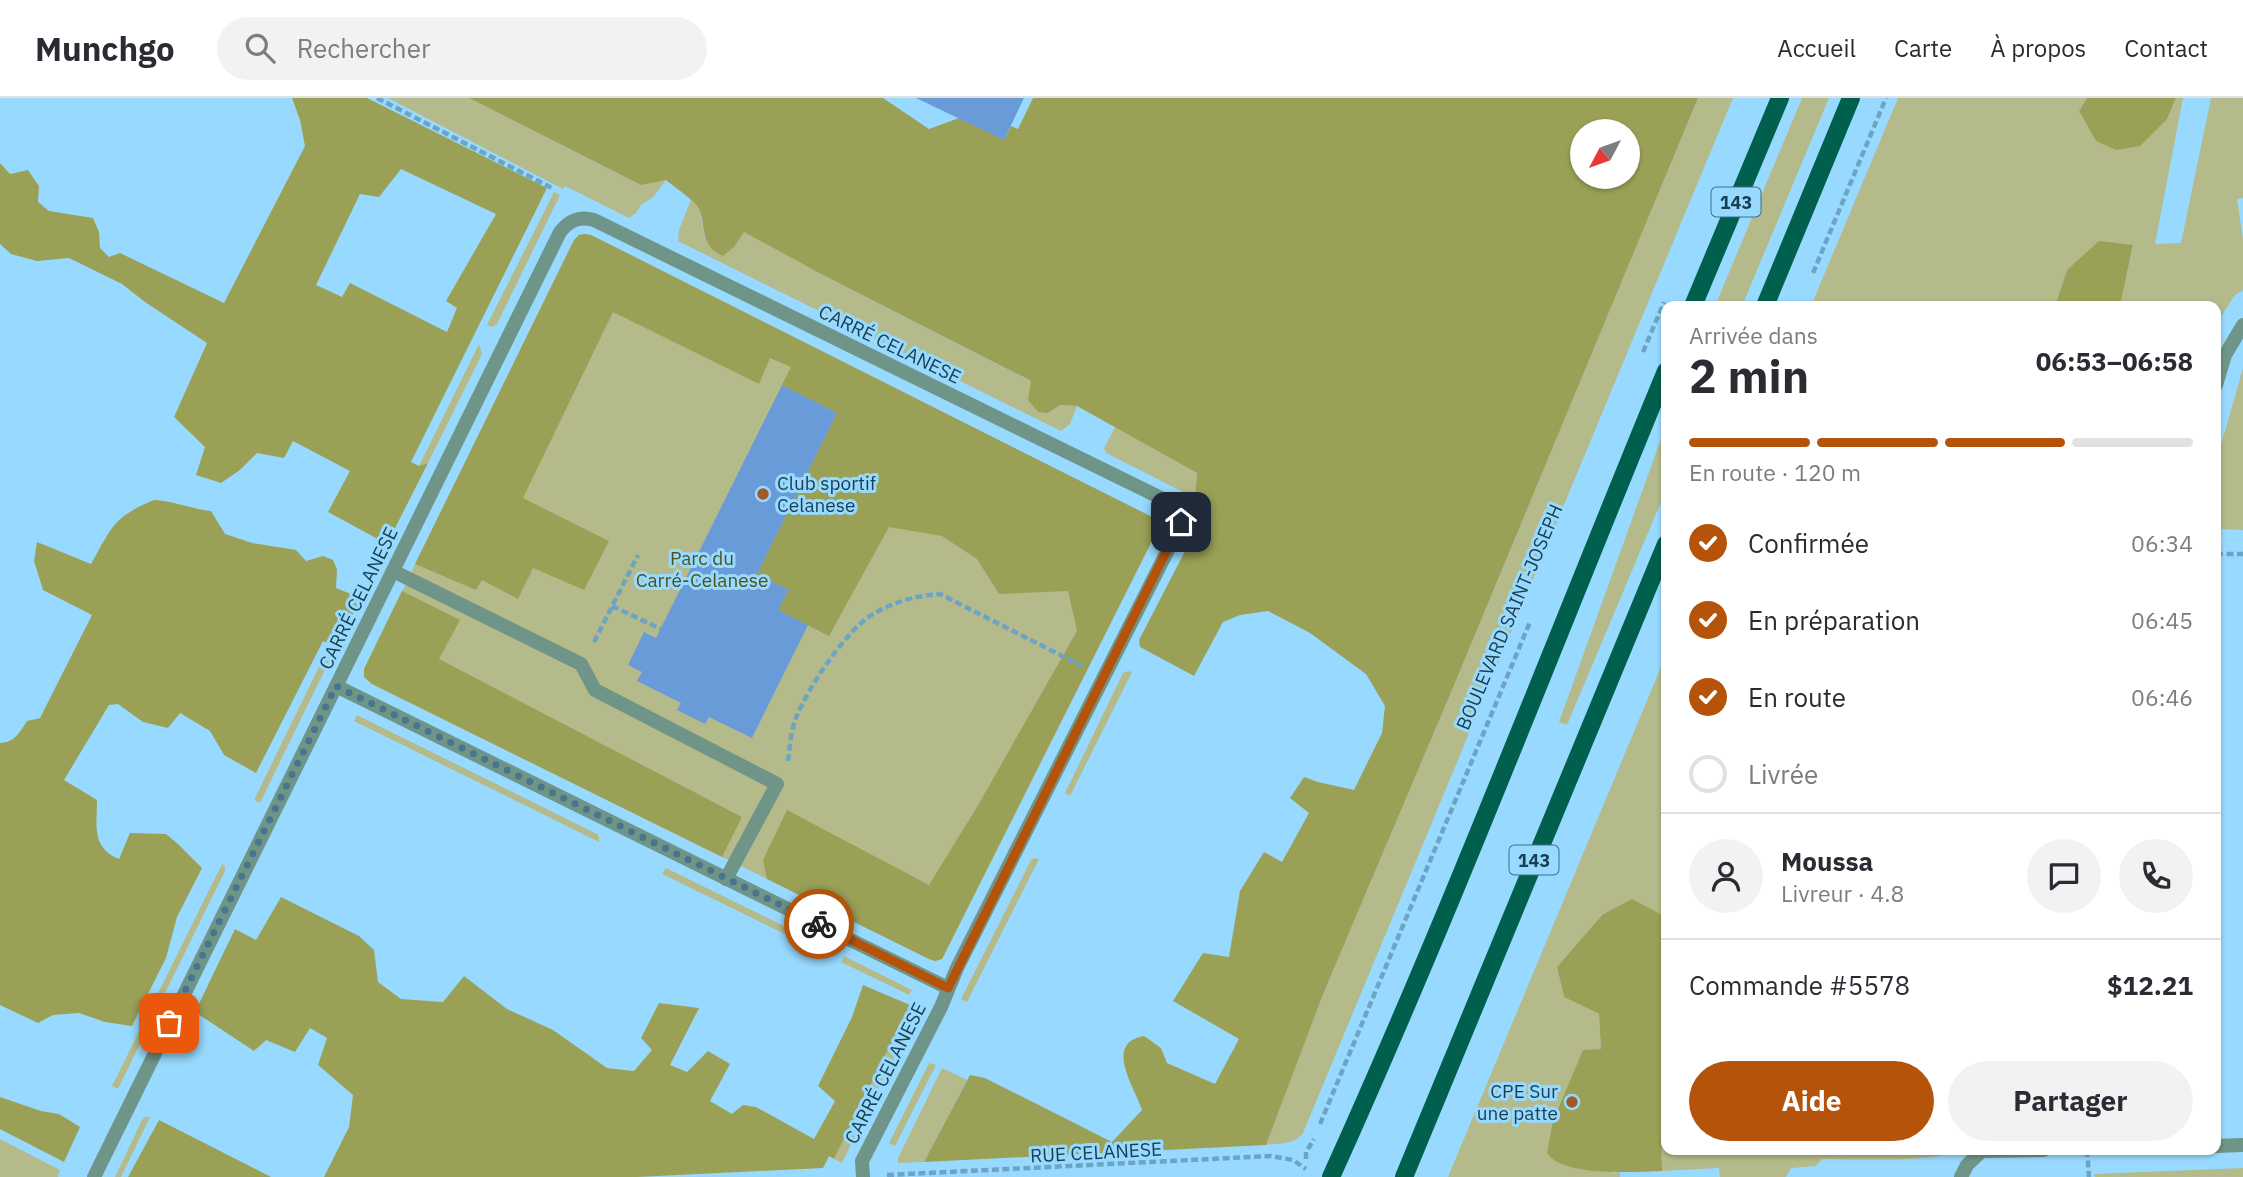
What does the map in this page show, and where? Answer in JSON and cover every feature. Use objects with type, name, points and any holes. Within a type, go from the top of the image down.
[{"type":"main road","name":"143","points":[[1695,301],[1780,98]]},
{"type":"main road","points":[[1767,301],[1851,98]]},
{"type":"main road","points":[[1331,1177],[1375,1080],[1661,383]]},
{"type":"main road","name":"143","points":[[1404,1177],[1661,556]]},
{"type":"street","name":"CARRÉ CELANESE","points":[[94,1177],[560,232],[569,222],[582,217],[594,220],[1175,506],[1181,515],[1181,522],[862,1161],[863,1177]]},
{"type":"street","points":[[2221,368],[2225,355],[2243,325]]},
{"type":"street","points":[[393,571],[581,664],[595,690],[777,784],[726,879]]},
{"type":"street","name":"CARRÉ CELANESE","points":[[336,686],[948,988]]},
{"type":"street","points":[[2221,1146],[2243,1145]]},
{"type":"street","points":[[1961,1177],[1967,1165],[1977,1155]]},
{"type":"path","points":[[377,98],[552,188]]},
{"type":"path","points":[[1809,282],[1886,98]]},
{"type":"path","points":[[1664,301],[1668,291]]},
{"type":"path","points":[[1642,356],[1661,308]]},
{"type":"path","points":[[2221,554],[2243,554]]},
{"type":"path","points":[[596,639],[638,555]]},
{"type":"path","points":[[788,761],[795,719],[816,680],[846,639],[872,614],[920,594],[940,594],[1104,677]]},
{"type":"path","points":[[612,606],[661,629]]},
{"type":"path","name":"BOULEVARD SAINT-JOSEPH","points":[[1306,1152],[1313,1142],[1534,613]]},
{"type":"path","points":[[2087,1155],[2089,1177]]},
{"type":"path","name":"RUE CELANESE","points":[[899,1174],[1270,1156],[1293,1160]]},
{"type":"green space","points":[[292,98],[367,98],[547,188],[411,462],[419,466],[428,463],[387,544],[328,512],[350,471],[293,441],[284,458],[257,453],[240,470],[221,483],[196,475],[205,447],[174,417],[207,343],[122,284],[69,258],[37,261],[11,254],[0,244],[0,163],[10,174],[28,170],[39,186],[38,202],[49,211],[93,218],[99,232],[100,248],[109,257],[120,253],[224,303],[305,146]],"holes":[[[401,169],[496,214],[446,301],[457,308],[447,332],[350,283],[342,297],[316,285],[360,194],[379,197]]]},
{"type":"green space","points":[[388,98],[469,98],[641,185],[666,180],[653,197],[629,218],[565,186],[563,189]]},
{"type":"green space","points":[[469,98],[883,98],[929,129],[959,118],[1004,140],[1011,126],[1018,129],[1033,98],[1698,98],[1324,992],[1266,1145],[924,1162],[970,1075],[985,1078],[1112,1142],[1142,1110],[1125,1067],[1125,1047],[1132,1040],[1144,1036],[1161,1048],[1167,1063],[1215,1084],[1239,1039],[1173,1001],[1203,953],[1229,957],[1240,891],[1264,852],[1282,862],[1309,813],[1290,798],[1304,777],[1354,790],[1382,733],[1385,706],[1366,674],[1310,633],[1268,611],[1240,615],[1223,622],[1194,676],[1140,647],[1139,640],[1209,505],[1195,498],[1197,473],[1077,406],[1060,405],[1048,413],[1038,412],[1028,400],[1031,381],[744,232],[734,247],[723,256],[715,252],[707,242],[697,206],[666,180],[641,185]]},
{"type":"green space","points":[[1698,98],[1733,98],[1303,1133],[1291,1142],[1266,1145],[1324,992]]},
{"type":"green space","points":[[1802,98],[1829,98],[1744,301],[1717,301]]},
{"type":"green space","points":[[1898,98],[2087,98],[2079,111],[2096,141],[2167,119],[2176,98],[2183,98],[2155,244],[2181,243],[2211,98],[2243,98],[2243,198],[2237,199],[2243,239],[2243,290],[2234,296],[2221,317],[2221,301],[2121,301],[2133,246],[2067,270],[2057,301],[1813,301]]},
{"type":"green space","points":[[2087,98],[2176,98],[2167,119],[2140,146],[2116,150],[2096,141],[2079,111]]},
{"type":"green space","points":[[554,192],[560,195],[497,324],[492,327],[487,325]]},
{"type":"green space","points":[[691,200],[699,207],[705,238],[734,247],[743,231],[1032,382],[1048,413],[1060,405],[1077,406],[1070,424],[1061,431],[678,241],[679,230]]},
{"type":"green space","name":"Parc du Carré-Celanese","points":[[585,234],[1154,518],[1158,525],[942,959],[929,959],[372,684],[364,677],[364,669],[574,240]]},
{"type":"green space","points":[[585,234],[1154,518],[1158,525],[942,959],[929,959],[767,879],[763,860],[787,810],[929,885],[977,807],[1077,631],[1068,591],[999,594],[977,559],[942,536],[889,527],[829,636],[778,610],[789,590],[757,574],[837,413],[782,385],[791,367],[770,358],[759,384],[613,312],[523,498],[609,541],[584,590],[533,568],[518,599],[482,580],[476,590],[415,564],[574,240]]},
{"type":"green space","points":[[2099,241],[2133,245],[2121,301],[2057,301],[2067,270]]},
{"type":"green space","points":[[479,344],[482,354],[428,463],[419,466]]},
{"type":"green space","points":[[2243,368],[2243,530],[2221,529],[2221,445]]},
{"type":"green space","points":[[1115,427],[1197,473],[1195,498],[1106,453],[1104,448]]},
{"type":"green space","points":[[1661,439],[1661,502],[1567,725],[1559,722]]},
{"type":"green space","points":[[154,500],[211,511],[225,534],[252,543],[296,550],[306,561],[323,556],[333,560],[337,569],[336,588],[361,598],[336,647],[323,641],[256,773],[224,755],[210,731],[180,713],[168,728],[143,722],[118,704],[109,705],[64,780],[97,800],[98,835],[110,854],[119,859],[130,833],[166,834],[202,868],[177,917],[166,958],[132,1026],[105,1022],[79,1013],[53,1015],[38,1023],[0,1005],[0,743],[13,739],[27,721],[40,718],[92,615],[43,590],[34,561],[37,542],[91,564],[115,524],[130,512]]},
{"type":"green space","points":[[402,591],[460,620],[439,659],[742,817],[722,857],[372,684],[364,677],[364,669]]},
{"type":"green space","points":[[330,644],[336,647],[260,803],[254,800]]},
{"type":"green space","points":[[1661,667],[1661,915],[1602,915],[1557,967],[1564,997],[1599,1014],[1601,1049],[1583,1051],[1613,1173],[1620,1172],[1620,1177],[1448,1177]]},
{"type":"green space","points":[[1132,672],[1070,796],[1065,793],[1123,673]]},
{"type":"green space","points":[[357,715],[597,834],[599,842],[354,721]]},
{"type":"green space","points":[[1039,859],[967,1002],[961,999],[1031,860]]},
{"type":"green space","points":[[222,864],[225,871],[118,1089],[112,1086]]},
{"type":"green space","points":[[666,868],[790,929],[793,938],[662,874]]},
{"type":"green space","points":[[281,897],[359,936],[374,950],[378,982],[401,999],[443,1002],[464,976],[507,1009],[553,1030],[607,1068],[634,1071],[652,1050],[641,1038],[659,1003],[699,1008],[670,1065],[687,1072],[708,1051],[730,1064],[710,1101],[732,1114],[743,1105],[756,1107],[814,1139],[835,1101],[818,1086],[852,1017],[863,985],[910,1005],[834,1159],[829,1156],[823,1168],[637,1177],[324,1177],[349,1127],[353,1095],[318,1065],[327,1038],[310,1028],[295,1052],[266,1040],[254,1051],[195,1012],[235,929],[256,940]]},
{"type":"green space","points":[[1632,899],[1661,914],[1662,1171],[1583,1170],[1555,1161],[1547,1153],[1553,1121],[1583,1050],[1601,1049],[1599,1014],[1564,997],[1557,967],[1602,915]]},
{"type":"green space","points":[[844,956],[912,990],[909,995],[841,962]]},
{"type":"green space","points":[[910,1005],[918,1010],[842,1163],[834,1159]]},
{"type":"green space","points":[[929,1063],[936,1065],[895,1146],[889,1143]]},
{"type":"green space","points":[[942,1068],[967,1080],[924,1162],[898,1163],[898,1158]]},
{"type":"green space","points":[[0,1097],[41,1111],[59,1114],[80,1127],[64,1162],[0,1129]]},
{"type":"green space","points":[[150,1117],[121,1177],[115,1177],[142,1120]]},
{"type":"green space","points":[[159,1120],[271,1177],[128,1177]]},
{"type":"green space","points":[[0,1139],[60,1170],[58,1177],[0,1177]]},
{"type":"green space","points":[[1662,1155],[1943,1155],[1914,1159],[1822,1159],[1816,1166],[1791,1168],[1786,1177],[1720,1177],[1719,1168],[1662,1171]]},
{"type":"green space","points":[[2243,1168],[2243,1177],[2095,1177],[2094,1174]]},
{"type":"building","points":[[916,98],[1024,98],[1004,140]]},
{"type":"building","name":"Club sportif Celanese","points":[[782,385],[837,413],[757,574],[789,590],[778,610],[808,625],[752,738],[709,717],[705,724],[677,710],[681,703],[637,681],[642,672],[628,665],[644,632],[656,638]]},
{"type":"way so far","points":[[169,1023],[336,686],[819,924]]},
{"type":"place","name":"Club sportif Celanese","points":[[763,494]]},
{"type":"place","name":"CPE Sur une patte","points":[[1572,1102]]},
{"type":"route","points":[[819,924],[948,988],[1181,522]]}]
